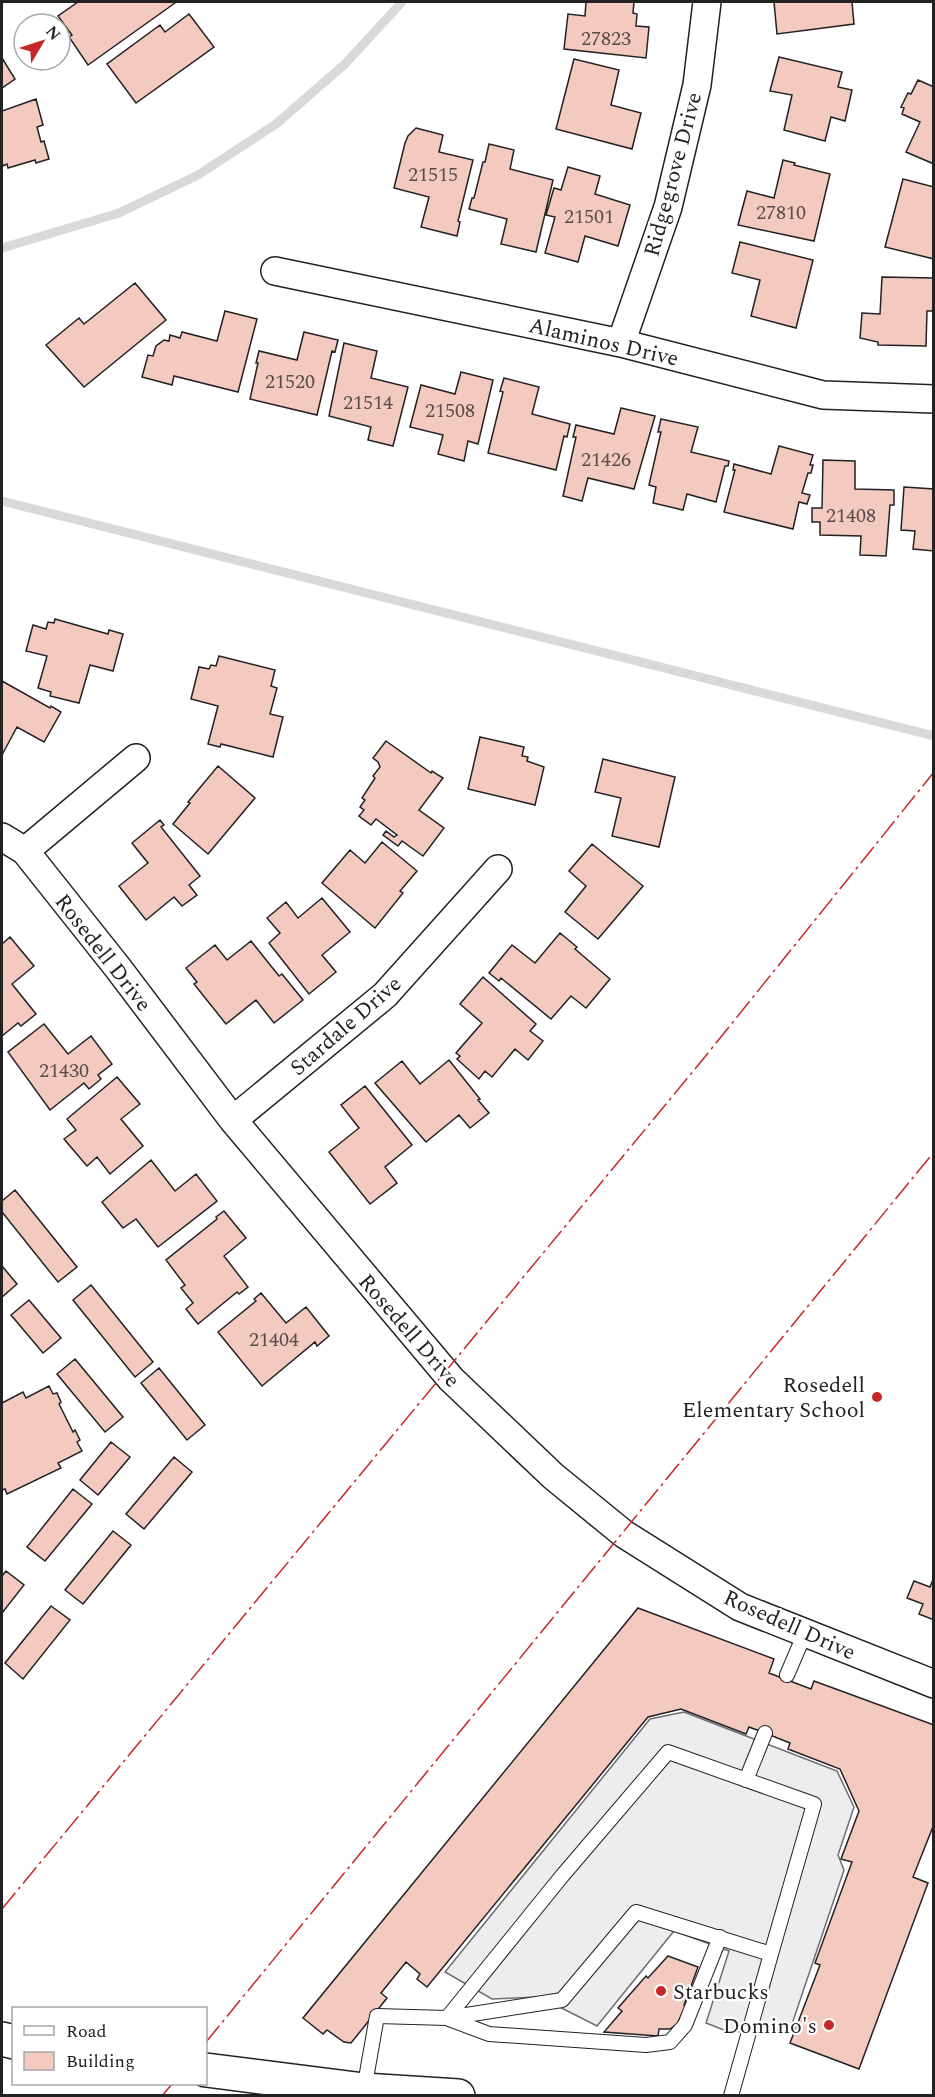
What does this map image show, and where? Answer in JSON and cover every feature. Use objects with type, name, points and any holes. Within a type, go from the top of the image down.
[{"type":"main road","points":[[207,2070],[364,2092],[458,2096]]},
{"type":"street","name":"Ridgegrove Drive","points":[[621,343],[668,207],[697,86],[707,2]]},
{"type":"street","name":"Alaminos Drive","points":[[275,271],[621,343],[823,395],[933,399]]},
{"type":"street","points":[[25,851],[136,758]]},
{"type":"street","name":"Rosedell Drive","points":[[2,837],[25,851],[118,968],[233,1120],[350,1262],[451,1379],[554,1476],[624,1534],[740,1607],[933,1684]]},
{"type":"street","name":"Stardale Drive","points":[[233,1120],[385,995],[498,869]]},
{"type":"lane","points":[[787,1675],[805,1633]]},
{"type":"lane","points":[[746,1780],[765,1733]]},
{"type":"lane","points":[[447,2018],[562,1876],[668,1752],[814,1804],[731,2096]]},
{"type":"lane","points":[[364,2092],[377,2016],[447,2018],[562,2000],[636,1912],[771,1954]]},
{"type":"lane","points":[[447,2018],[489,2034],[646,2045],[670,2042],[685,2025],[720,1937]]},
{"type":"shaded area","points":[[684,1712],[837,1771],[854,1807],[838,1855],[844,1870],[790,2030],[729,2032],[706,2023],[729,1951],[674,1931],[597,2026],[540,1997],[492,1999],[445,1972],[650,1719]]},
{"type":"building","points":[[78,2],[175,3],[88,65],[72,41],[72,12],[64,12]]},
{"type":"building","points":[[586,2],[634,2],[633,13],[637,14],[636,26],[649,27],[646,58],[564,49],[568,14],[585,16]]},
{"type":"building","points":[[774,2],[852,2],[854,24],[777,34]]},
{"type":"building","points":[[189,14],[214,47],[136,103],[107,64],[160,25],[165,32]]},
{"type":"building","points":[[779,57],[842,72],[838,87],[852,90],[845,121],[831,117],[825,141],[784,130],[792,95],[770,91]]},
{"type":"building","points":[[2,58],[15,79],[2,88]]},
{"type":"building","points":[[574,59],[619,70],[611,105],[641,113],[632,149],[556,129]]},
{"type":"building","points":[[918,80],[934,87],[934,164],[906,152],[920,122],[902,114],[904,108],[901,107]]},
{"type":"building","points":[[36,99],[43,125],[37,127],[49,159],[36,163],[35,160],[8,168],[7,164],[3,166],[2,111]]},
{"type":"building","points":[[416,128],[443,135],[439,152],[473,160],[458,221],[460,222],[457,236],[421,227],[429,197],[394,188],[405,143]]},
{"type":"building","points":[[489,144],[514,150],[510,169],[553,180],[536,252],[501,244],[507,219],[469,209]]},
{"type":"building","points":[[783,160],[830,174],[814,241],[738,225],[747,191],[774,198]]},
{"type":"building","points":[[568,167],[600,176],[595,194],[630,205],[618,246],[585,236],[578,262],[545,253],[555,217],[546,215],[554,188],[561,190]]},
{"type":"building","points":[[903,179],[934,187],[934,259],[885,247]]},
{"type":"building","points":[[740,242],[813,260],[796,328],[751,316],[760,280],[732,273]]},
{"type":"building","points":[[882,277],[934,278],[934,311],[927,311],[926,346],[878,345],[878,342],[860,338],[862,313],[880,314]]},
{"type":"building","points":[[135,283],[166,320],[84,387],[46,345],[79,318],[84,324]]},
{"type":"building","points":[[225,311],[257,319],[238,392],[174,376],[172,385],[142,377],[148,355],[153,356],[156,346],[164,340],[169,341],[170,335],[180,338],[182,332],[217,341]]},
{"type":"building","points":[[304,332],[338,340],[335,352],[332,351],[317,415],[250,399],[259,351],[297,360]]},
{"type":"building","points":[[344,343],[377,351],[371,378],[408,387],[393,446],[368,440],[371,427],[329,416]]},
{"type":"building","points":[[461,372],[493,380],[478,444],[468,441],[464,461],[438,454],[443,435],[410,427],[421,385],[455,394]]},
{"type":"building","points":[[504,378],[539,387],[532,414],[570,424],[567,437],[564,436],[556,470],[488,453],[503,392],[500,391]]},
{"type":"building","points":[[621,408],[655,416],[634,489],[588,478],[582,501],[563,496],[576,437],[573,437],[576,425],[614,434]]},
{"type":"building","points":[[661,419],[698,427],[691,452],[729,461],[728,466],[725,466],[716,502],[687,494],[683,510],[653,503],[656,487],[649,485],[661,432],[658,432]]},
{"type":"building","points":[[779,446],[813,455],[810,465],[813,465],[811,473],[808,473],[802,493],[810,495],[807,504],[799,502],[793,529],[724,512],[735,470],[733,470],[734,464],[771,474]]},
{"type":"building","points":[[823,460],[855,461],[855,489],[894,490],[894,505],[890,505],[886,556],[860,555],[861,536],[820,535],[820,522],[812,522],[812,508],[822,508]]},
{"type":"building","points":[[904,487],[934,489],[934,551],[913,549],[915,531],[901,530]]},
{"type":"building","points":[[55,619],[108,634],[109,630],[123,634],[113,671],[90,665],[79,703],[50,696],[51,692],[38,688],[47,656],[26,651],[33,625],[46,629],[48,622],[54,623]]},
{"type":"building","points":[[219,656],[275,670],[271,686],[277,688],[270,714],[283,717],[273,757],[221,744],[220,747],[208,744],[218,706],[191,699],[199,667],[209,669],[211,665],[216,666]]},
{"type":"building","points":[[2,681],[61,712],[44,742],[17,727],[2,755]]},
{"type":"building","points":[[480,737],[524,747],[522,756],[528,757],[527,761],[544,767],[535,805],[468,789]]},
{"type":"building","points":[[386,741],[431,773],[432,771],[443,778],[419,810],[444,828],[423,856],[402,841],[398,846],[383,835],[386,831],[394,837],[397,835],[376,819],[371,825],[359,816],[364,810],[360,807],[365,800],[362,798],[380,767],[373,758]]},
{"type":"building","points":[[603,759],[675,777],[659,847],[612,836],[621,798],[595,792]]},
{"type":"building","points":[[218,766],[255,798],[208,854],[173,824]]},
{"type":"building","points":[[160,820],[164,825],[161,827],[200,876],[189,885],[197,895],[182,906],[174,897],[146,920],[119,886],[148,863],[132,843]]},
{"type":"building","points":[[382,842],[417,871],[400,891],[403,893],[375,928],[322,883],[350,850],[365,863]]},
{"type":"building","points":[[592,844],[643,886],[598,939],[565,912],[586,886],[569,871]]},
{"type":"building","points":[[322,898],[350,932],[322,955],[336,972],[309,994],[269,943],[280,933],[267,918],[286,902],[298,918]]},
{"type":"building","points":[[560,933],[610,979],[586,1008],[571,996],[551,1019],[501,978],[499,981],[489,973],[512,945],[535,963]]},
{"type":"building","points":[[10,937],[34,966],[12,984],[36,1014],[21,1026],[18,1023],[2,1036],[2,944]]},
{"type":"building","points":[[251,941],[279,976],[282,974],[303,1000],[274,1023],[256,1000],[226,1024],[194,984],[197,982],[186,968],[215,945],[227,960]]},
{"type":"building","points":[[483,977],[536,1024],[530,1031],[543,1041],[528,1060],[515,1049],[492,1077],[485,1071],[479,1079],[457,1059],[460,1056],[456,1053],[482,1023],[460,1004]]},
{"type":"building","points":[[44,1024],[68,1054],[91,1036],[112,1064],[98,1075],[101,1079],[89,1089],[84,1083],[50,1110],[8,1052]]},
{"type":"building","points":[[449,1060],[489,1113],[470,1128],[459,1115],[426,1142],[375,1083],[402,1061],[420,1084]]},
{"type":"building","points":[[117,1077],[140,1104],[121,1119],[143,1146],[110,1174],[97,1157],[87,1166],[64,1139],[76,1130],[67,1119]]},
{"type":"building","points":[[365,1086],[412,1145],[385,1167],[397,1183],[370,1204],[329,1152],[359,1128],[341,1105]]},
{"type":"building","points":[[151,1160],[175,1191],[196,1174],[217,1201],[158,1247],[136,1219],[123,1228],[102,1202]]},
{"type":"building","points":[[15,1190],[77,1267],[58,1282],[2,1212],[2,1201]]},
{"type":"building","points":[[224,1211],[246,1238],[224,1256],[248,1287],[239,1294],[237,1292],[198,1324],[186,1309],[193,1303],[181,1288],[185,1285],[166,1260]]},
{"type":"building","points":[[2,1266],[17,1284],[2,1297]]},
{"type":"building","points":[[91,1285],[153,1362],[135,1377],[73,1300]]},
{"type":"building","points":[[261,1293],[286,1323],[306,1307],[329,1336],[317,1346],[315,1342],[262,1386],[218,1332],[256,1301],[254,1299]]},
{"type":"building","points":[[29,1300],[61,1338],[43,1353],[11,1315]]},
{"type":"building","points":[[75,1359],[123,1417],[105,1432],[57,1374]]},
{"type":"building","points":[[159,1368],[205,1425],[187,1440],[141,1383]]},
{"type":"building","points":[[49,1386],[53,1394],[57,1393],[61,1402],[59,1404],[73,1432],[75,1430],[80,1440],[77,1442],[82,1451],[58,1463],[61,1468],[7,1494],[5,1489],[2,1490],[2,1403],[23,1392],[26,1398]]},
{"type":"building","points":[[111,1442],[130,1457],[98,1495],[80,1480]]},
{"type":"building","points":[[174,1457],[192,1472],[144,1529],[126,1514]]},
{"type":"building","points":[[73,1489],[92,1504],[45,1561],[27,1547]]},
{"type":"building","points":[[113,1531],[131,1545],[83,1604],[65,1590]]},
{"type":"building","points":[[6,1571],[24,1585],[2,1613],[2,1576]]},
{"type":"building","points":[[934,1577],[934,1620],[919,1614],[923,1604],[907,1598],[914,1581],[930,1587]]},
{"type":"building","points":[[51,1606],[70,1620],[23,1679],[5,1663]]},
{"type":"building","points":[[638,1608],[774,1659],[769,1673],[811,1689],[814,1681],[934,1725],[934,1824],[913,1877],[928,1883],[859,2069],[790,2043],[820,1965],[815,1963],[852,1862],[841,1859],[859,1811],[840,1769],[788,1749],[790,1743],[765,1733],[749,1727],[746,1734],[681,1709],[648,1717],[427,1987],[417,1979],[420,1974],[406,1962],[381,1993],[387,1998],[351,2043],[344,2042],[327,2030],[323,2034],[303,2018]]},
{"type":"building","name":"Starbucks","points":[[668,1956],[698,1967],[684,2005],[690,2007],[687,2016],[682,2014],[677,2024],[670,2029],[659,2029],[658,2036],[604,2032],[622,2011],[618,2008],[646,1976],[648,1978]]},
{"type":"waterway","points":[[2,248],[119,213],[198,175],[276,124],[345,64],[402,2]]},
{"type":"waterway","points":[[2,501],[934,736]]},
{"type":"power","points":[[2,1909],[704,1058],[934,772]]},
{"type":"power","points":[[207,2041],[934,1152]]},
{"type":"power","points":[[162,2096],[171,2085]]},
{"type":"place","name":"Rosedell Elementary School","points":[[877,1397]]},
{"type":"place","name":"Starbucks","points":[[661,1991]]},
{"type":"place","name":"Domino's","points":[[829,2025]]}]
